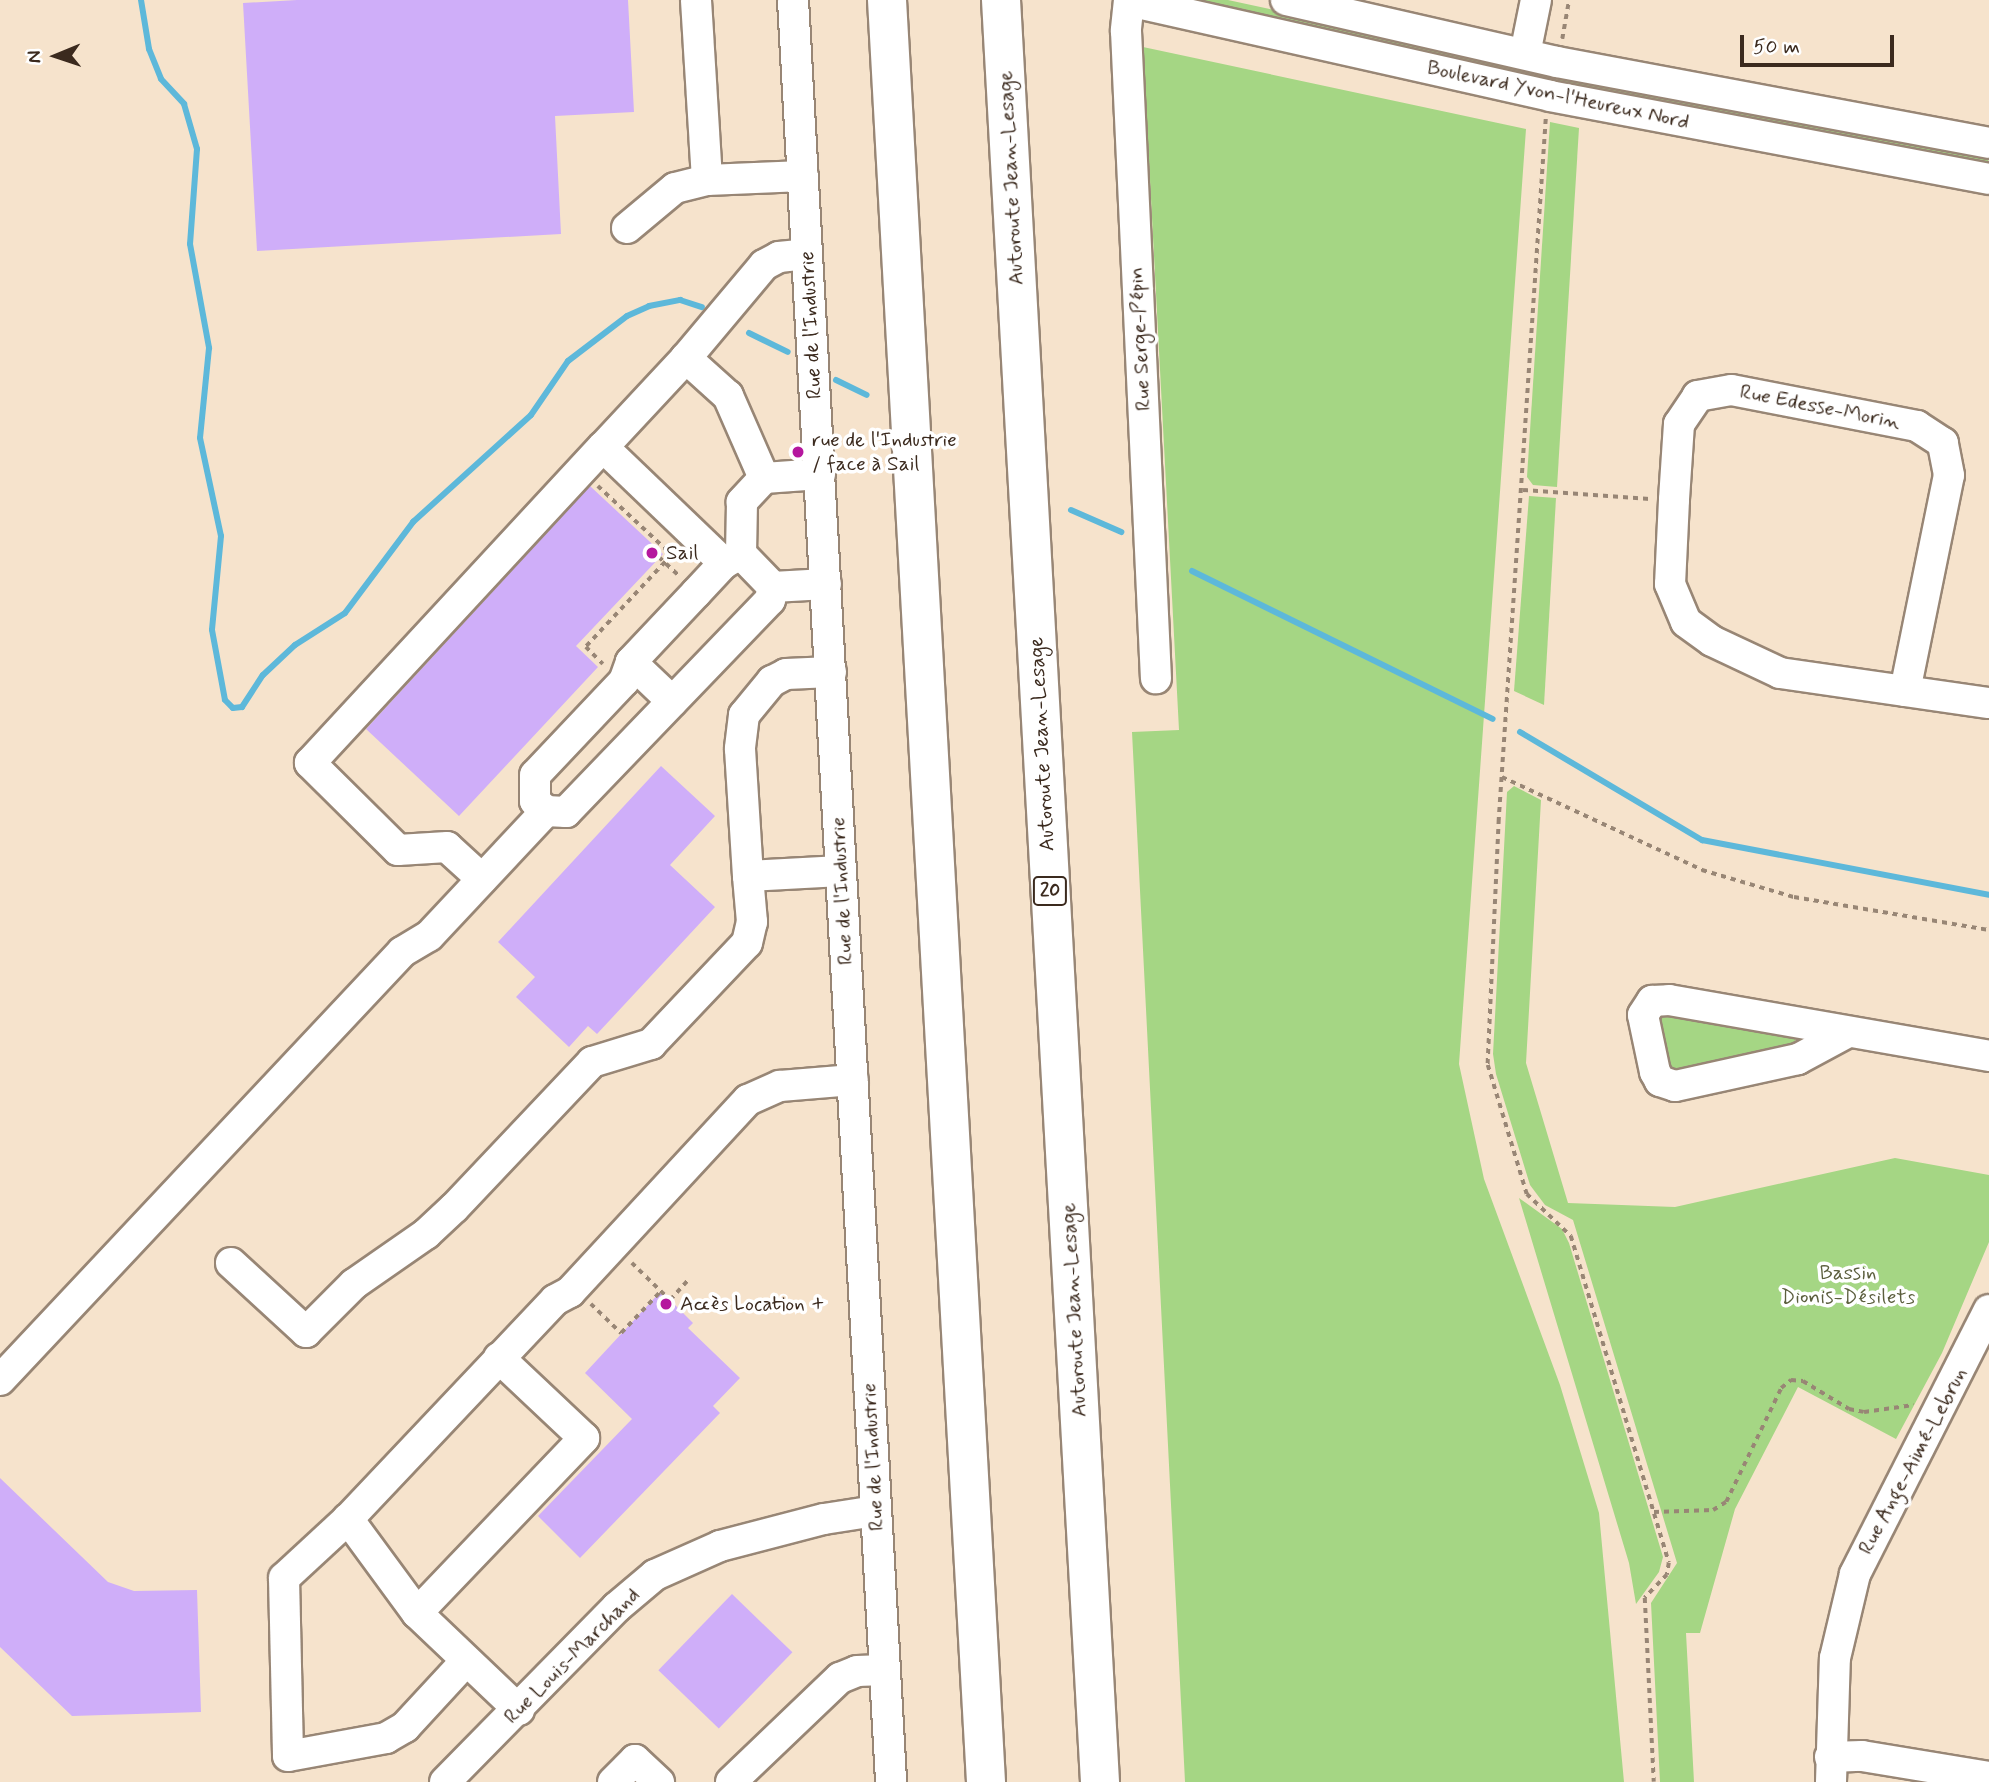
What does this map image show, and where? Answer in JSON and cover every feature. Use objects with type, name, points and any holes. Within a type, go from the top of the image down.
[{"type":"highway","points":[[887,0],[986,1782]]},
{"type":"highway","name":"Autoroute Jean-Lesage","points":[[1001,0],[1100,1782]]},
{"type":"street","points":[[696,0],[707,180]]},
{"type":"street","name":"Rue de l'Industrie","points":[[793,0],[891,1782]]},
{"type":"street","name":"Boulevard Yvon-l'Heureux Nord","points":[[1129,0],[1550,96],[1989,179]]},
{"type":"street","name":"Rue Serge-Pépin","points":[[1129,0],[1127,45],[1156,678]]},
{"type":"street","name":"Boulevard Yvon-l'Heureux Nord","points":[[1286,0],[1404,12],[1525,54],[1989,143]]},
{"type":"street","points":[[1525,54],[1536,0]]},
{"type":"street","points":[[627,228],[675,188],[707,180],[803,176]]},
{"type":"street","points":[[482,879],[447,847],[398,850],[310,763],[687,358],[764,265],[779,257],[807,254]]},
{"type":"street","points":[[687,358],[728,396],[764,478]]},
{"type":"street","name":"Rue Edesse-Morin","points":[[1905,691],[1949,475],[1944,443],[1917,426],[1758,395],[1724,389],[1698,396],[1684,411],[1678,431],[1670,584],[1681,615],[1699,633],[1764,668],[1905,691],[1989,703]]},
{"type":"street","points":[[603,447],[733,558],[773,587],[826,584]]},
{"type":"street","points":[[620,665],[733,558],[742,502],[764,478],[820,474]]},
{"type":"street","points":[[620,665],[624,681],[535,775],[535,801],[545,811],[566,812],[770,600],[773,587]]},
{"type":"street","points":[[620,665],[672,701]]},
{"type":"street","points":[[231,1263],[306,1332],[354,1284],[425,1234],[454,1208],[592,1062],[651,1044],[747,943],[752,922],[740,749],[744,715],[779,676],[831,672]]},
{"type":"street","points":[[0,1380],[402,952],[429,936],[545,811]]},
{"type":"street","points":[[748,876],[841,871]]},
{"type":"street","points":[[1848,1032],[1798,1059],[1675,1086],[1660,1081],[1655,1072],[1643,1015],[1648,1004],[1660,999],[1989,1056]]},
{"type":"street","points":[[466,1661],[405,1727],[386,1738],[288,1756],[284,1578],[348,1519],[555,1300],[574,1288],[748,1100],[780,1086],[853,1080]]},
{"type":"street","name":"Rue Ange-Aimé-Lebrun","points":[[1830,1770],[1835,1658],[1855,1574],[1989,1310]]},
{"type":"street","points":[[417,1614],[584,1438],[499,1358]]},
{"type":"street","name":"Rue Louis-Marchand","points":[[445,1782],[629,1596],[669,1567],[751,1538],[875,1511]]},
{"type":"street","points":[[348,1519],[417,1614],[519,1710]]},
{"type":"street","points":[[731,1782],[840,1678],[858,1671],[885,1670]]},
{"type":"street","points":[[1830,1770],[1862,1756],[1989,1777]]},
{"type":"street","points":[[613,1782],[635,1760],[659,1782]]},
{"type":"path","points":[[1563,36],[1569,0]]},
{"type":"path","points":[[1546,118],[1502,777],[1488,1051],[1490,1077],[1527,1194],[1571,1236],[1670,1567],[1645,1603],[1654,1782]]},
{"type":"path","points":[[594,483],[672,555],[586,648],[620,665]]},
{"type":"path","points":[[1523,491],[1655,499]]},
{"type":"path","points":[[659,557],[664,563]]},
{"type":"path","points":[[1502,777],[1663,854],[1726,877],[1794,897],[1989,930]]},
{"type":"path","points":[[622,1254],[670,1300],[689,1279]]},
{"type":"path","points":[[574,1288],[621,1333],[661,1291]]},
{"type":"path","points":[[1654,1512],[1713,1510],[1726,1502],[1781,1388],[1791,1380],[1803,1381],[1849,1409],[1864,1412],[1917,1406]]},
{"type":"green space","points":[[1178,0],[1228,0],[1411,40],[1551,71],[1549,82]]},
{"type":"green space","points":[[1143,47],[1526,129],[1459,1064],[1484,1179],[1560,1385],[1599,1513],[1624,1782],[1185,1782],[1132,732],[1179,730]]},
{"type":"green space","points":[[1559,73],[1989,157],[1987,167],[1557,84]]},
{"type":"green space","points":[[1550,122],[1579,128],[1557,487],[1533,485],[1527,477]]},
{"type":"green space","points":[[1529,496],[1556,498],[1544,705],[1514,691]]},
{"type":"green space","name":"Bassin Dionis-Désilets","points":[[1514,786],[1541,800],[1526,1063],[1568,1203],[1675,1207],[1895,1158],[1989,1175],[1989,1242],[1942,1353],[1896,1439],[1798,1387],[1735,1509],[1700,1633],[1686,1633],[1694,1782],[1660,1782],[1651,1603],[1677,1563],[1573,1220],[1545,1205],[1530,1185],[1496,1074],[1493,1054],[1507,792]]},
{"type":"green space","points":[[1664,1012],[1794,1035],[1796,1043],[1677,1074],[1668,1067],[1657,1017]]},
{"type":"green space","points":[[1519,1198],[1562,1229],[1569,1243],[1663,1557],[1659,1572],[1636,1604],[1629,1563]]},
{"type":"building","points":[[297,0],[628,0],[634,112],[555,116],[561,234],[257,251],[243,3]]},
{"type":"building","points":[[590,486],[663,554],[576,646],[598,667],[459,816],[366,729]]},
{"type":"building","points":[[661,766],[715,816],[670,865],[715,907],[597,1034],[588,1026],[569,1047],[516,997],[535,977],[498,942]]},
{"type":"building","points":[[661,1291],[693,1323],[688,1328],[740,1378],[713,1406],[720,1413],[580,1558],[538,1516],[632,1419],[585,1373]]},
{"type":"building","points":[[0,1478],[108,1582],[134,1591],[197,1590],[201,1712],[72,1716],[0,1647]]},
{"type":"building","points":[[732,1594],[792,1652],[719,1729],[658,1670]]},
{"type":"waterway","points":[[141,0],[149,49],[161,79],[184,104],[197,149],[190,244],[209,348],[200,438],[221,536],[212,630],[225,700],[233,708],[242,707],[263,675],[295,645],[345,613],[413,522],[531,415],[568,361],[627,316],[649,306],[680,300],[702,307]]},
{"type":"waterway","points":[[749,333],[788,352]]},
{"type":"waterway","points":[[836,380],[867,395]]},
{"type":"waterway","points":[[1071,510],[1121,532]]},
{"type":"waterway","points":[[1192,571],[1493,719]]},
{"type":"waterway","points":[[1520,732],[1702,840],[1989,895]]},
{"type":"place","name":"rue de l'Industrie / face à Sail","points":[[798,452]]},
{"type":"place","name":"Sail","points":[[652,553]]},
{"type":"place","name":"Accès Location +","points":[[666,1304]]}]
